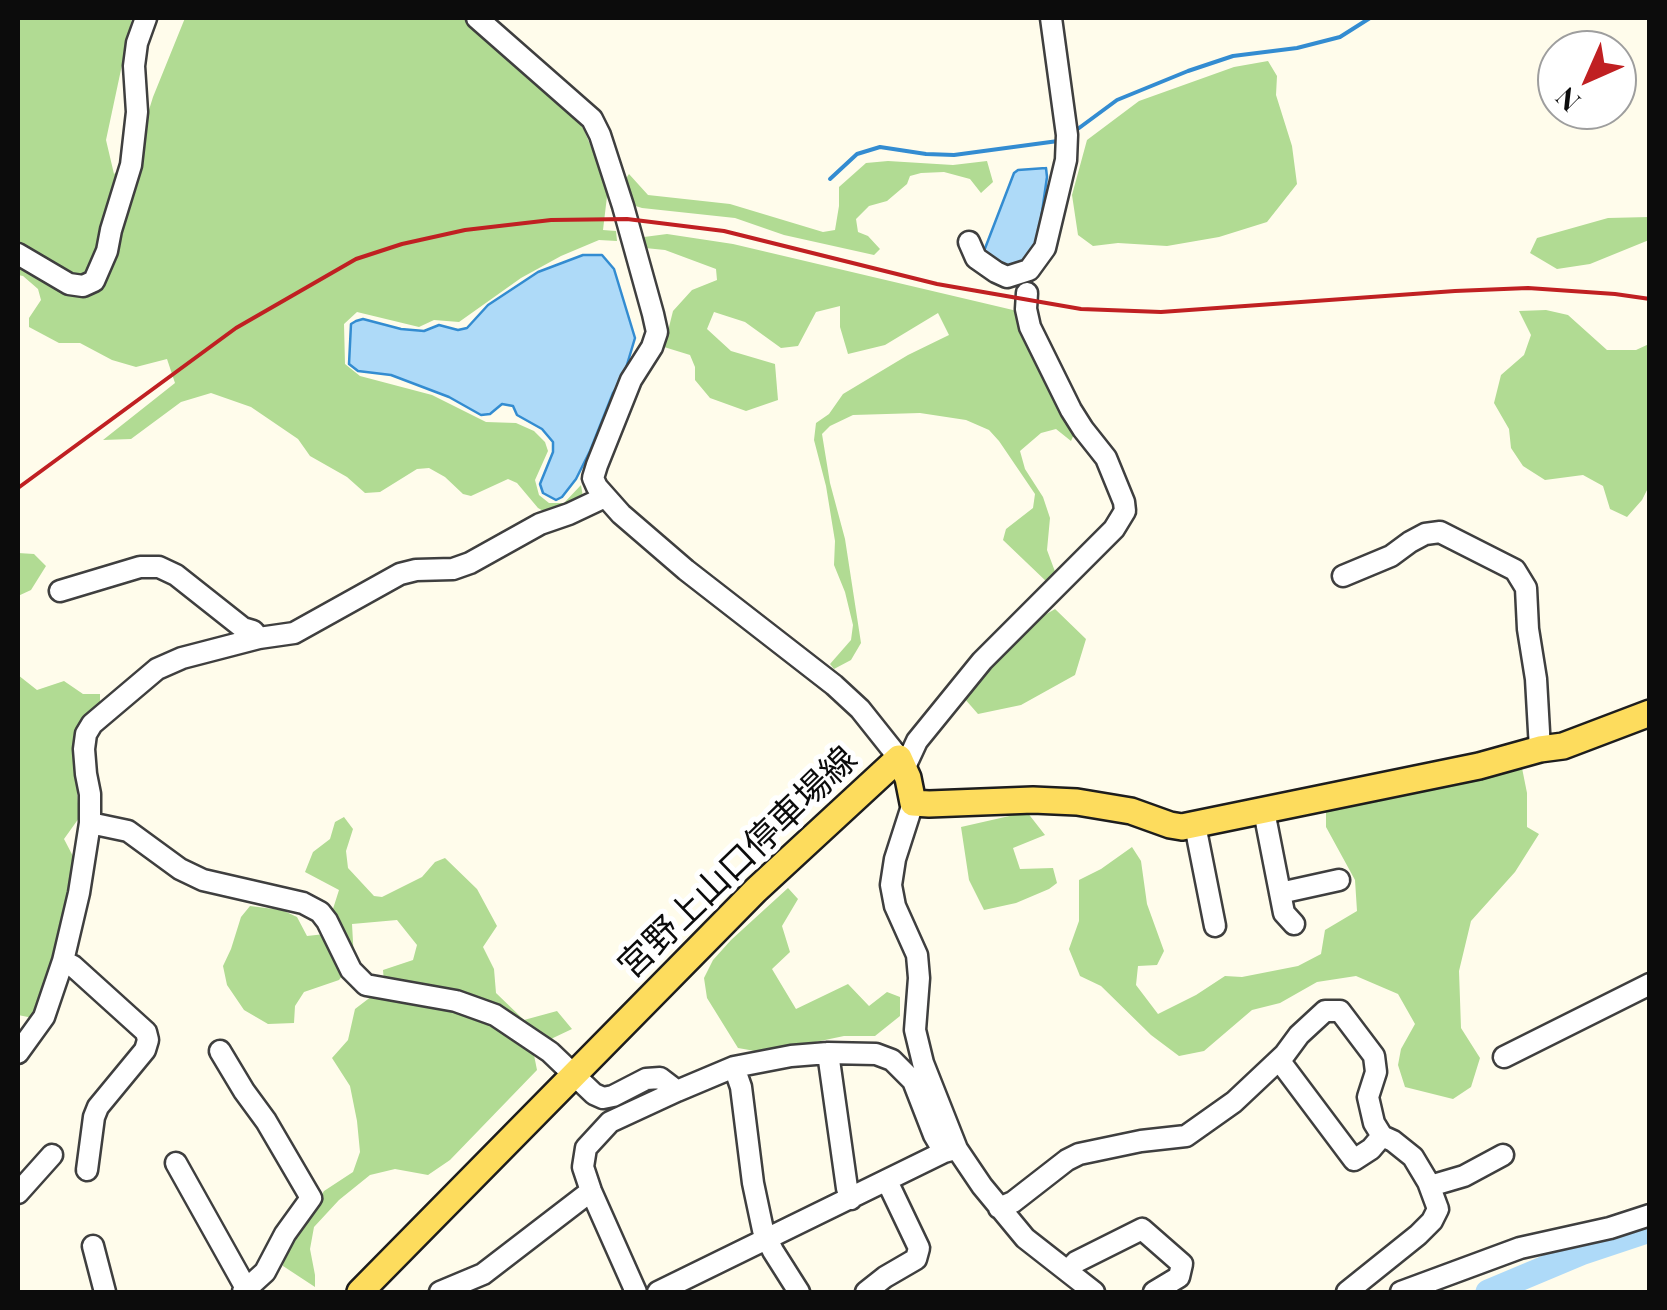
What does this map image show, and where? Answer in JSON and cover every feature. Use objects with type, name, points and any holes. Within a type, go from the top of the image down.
[{"type":"main road","points":[[913,803],[1077,802],[1131,811],[1170,825],[1196,825],[1563,746],[1650,713]]},
{"type":"main road","name":"宮野上山口停車場線","points":[[360,1292],[756,890],[901,763],[913,803]]},
{"type":"street","points":[[18,254],[69,284],[83,286],[94,281],[131,165],[137,112],[134,66],[146,18]]},
{"type":"street","points":[[477,18],[592,120],[600,134],[654,314],[657,332],[631,380],[593,478],[597,488],[686,570],[834,685],[860,709],[901,763],[982,660],[1114,529],[1125,511],[1106,458],[1072,410],[1030,327],[1026,309],[1029,270],[1045,248],[1066,160],[1067,135],[1051,18]]},
{"type":"street","points":[[969,242],[976,258],[1008,276],[1026,294]]},
{"type":"street","points":[[1008,276],[1029,270]]},
{"type":"street","points":[[18,1054],[44,1018],[79,893],[90,823],[84,749],[92,724],[157,669],[182,658],[259,638],[294,634],[400,574],[470,564],[540,524],[605,497]]},
{"type":"street","points":[[1343,576],[1391,556],[1426,534],[1440,532],[1515,570],[1526,588],[1540,749]]},
{"type":"street","points":[[60,591],[140,567],[160,566],[259,638]]},
{"type":"street","points":[[913,803],[895,858],[891,886],[895,906],[917,955],[916,1030],[951,1150]]},
{"type":"street","points":[[1264,811],[1284,913],[1294,924]]},
{"type":"street","points":[[90,823],[128,831],[202,880],[303,903],[320,912],[351,970],[366,985],[456,1000],[494,1015],[550,1052],[594,1094],[603,1098],[613,1096],[646,1078],[660,1078],[676,1091]]},
{"type":"street","points":[[1196,825],[1215,926]]},
{"type":"street","points":[[1280,893],[1339,880]]},
{"type":"street","points":[[63,961],[146,1032],[148,1040],[146,1050],[98,1107],[88,1170]]},
{"type":"street","points":[[1504,1057],[1650,984]]},
{"type":"street","points":[[999,1208],[1079,1154],[1186,1136],[1234,1102],[1325,1011],[1340,1011],[1374,1056],[1376,1072],[1368,1096],[1374,1122],[1382,1136],[1413,1157],[1438,1209],[1418,1236],[1347,1292]]},
{"type":"street","points":[[176,1163],[245,1291],[265,1272],[310,1198],[220,1051]]},
{"type":"street","points":[[828,1053],[850,1199]]},
{"type":"street","points":[[636,1292],[591,1191],[583,1166],[586,1148],[610,1122],[734,1067],[828,1053],[876,1054],[892,1060],[912,1081],[934,1135],[966,1164],[1025,1238],[1094,1292]]},
{"type":"street","points":[[1280,1060],[1354,1160],[1371,1150],[1382,1136]]},
{"type":"street","points":[[734,1067],[741,1086],[762,1230],[800,1292]]},
{"type":"street","points":[[658,1292],[692,1286],[766,1239],[951,1150]]},
{"type":"street","points":[[18,1193],[52,1155]]},
{"type":"street","points":[[1430,1186],[1464,1176],[1502,1155]]},
{"type":"street","points":[[866,1292],[916,1259],[919,1248],[887,1181]]},
{"type":"street","points":[[440,1292],[483,1274],[591,1191]]},
{"type":"street","points":[[1401,1292],[1520,1248],[1650,1215]]},
{"type":"street","points":[[1068,1270],[1076,1262],[1142,1228],[1182,1264],[1179,1277],[1154,1292]]},
{"type":"street","points":[[93,1246],[104,1292]]},
{"type":"green space","points":[[18,18],[132,18],[106,140],[114,174],[135,155],[185,18],[468,18],[569,107],[584,130],[608,188],[603,230],[616,231],[617,241],[599,240],[561,256],[521,278],[459,322],[434,320],[419,327],[357,312],[344,324],[345,364],[360,376],[432,395],[486,422],[516,423],[534,431],[548,451],[535,480],[539,495],[549,503],[564,503],[581,485],[583,497],[547,513],[508,479],[471,496],[429,468],[417,469],[380,492],[365,493],[347,477],[310,456],[298,439],[251,407],[211,393],[181,402],[131,439],[103,440],[175,383],[167,359],[136,367],[112,360],[80,343],[59,343],[29,327],[29,318],[41,300],[38,289],[18,275]]},
{"type":"green space","points":[[1268,61],[1277,76],[1276,95],[1292,146],[1297,184],[1267,222],[1219,237],[1167,246],[1093,246],[1078,235],[1072,195],[1087,140],[1139,101],[1234,67]]},
{"type":"green space","points":[[987,161],[993,182],[981,193],[970,179],[944,172],[910,176],[907,184],[887,201],[869,206],[856,219],[858,232],[880,249],[874,255],[784,235],[735,218],[642,208],[629,204],[623,183],[629,174],[648,195],[730,204],[823,232],[835,230],[839,187],[866,163],[953,165]]},
{"type":"green space","points":[[1649,217],[1649,240],[1590,264],[1557,269],[1530,253],[1537,238],[1608,218]]},
{"type":"green space","points":[[667,234],[733,244],[1021,315],[1075,432],[1071,441],[1056,429],[1041,433],[1020,451],[1050,518],[1047,550],[1057,577],[1049,584],[1003,540],[1006,529],[1033,508],[1035,494],[989,430],[966,420],[920,413],[853,415],[822,434],[845,539],[861,643],[851,660],[834,669],[830,664],[851,640],[853,625],[834,565],[835,541],[814,440],[816,423],[829,414],[843,394],[949,335],[938,313],[885,345],[848,354],[840,327],[840,306],[816,312],[798,346],[781,348],[745,322],[714,312],[707,329],[731,351],[775,364],[778,400],[746,411],[710,398],[695,380],[690,355],[664,347],[673,311],[692,290],[717,280],[716,269],[665,250],[645,248],[644,237]]},
{"type":"green space","points":[[1546,310],[1568,315],[1607,350],[1636,350],[1649,344],[1649,486],[1627,517],[1610,509],[1603,486],[1583,475],[1545,480],[1523,466],[1511,448],[1509,429],[1494,403],[1501,375],[1524,355],[1531,335],[1519,311]]},
{"type":"green space","points":[[18,553],[34,554],[46,566],[31,590],[18,596]]},
{"type":"green space","points":[[1055,609],[1086,639],[1075,675],[1021,705],[978,714],[964,698],[983,672],[1038,619]]},
{"type":"green space","points":[[18,675],[37,690],[64,681],[83,694],[100,694],[100,706],[81,728],[75,761],[79,818],[64,839],[76,862],[59,938],[33,1018],[18,1015]]},
{"type":"green space","points":[[1521,763],[1527,793],[1527,827],[1539,834],[1515,872],[1471,921],[1459,971],[1461,1028],[1480,1058],[1471,1087],[1453,1099],[1405,1087],[1398,1065],[1401,1049],[1415,1024],[1398,994],[1356,976],[1317,982],[1280,1003],[1252,1010],[1204,1051],[1179,1056],[1151,1035],[1101,986],[1080,976],[1069,949],[1079,921],[1079,880],[1132,847],[1141,861],[1147,904],[1164,951],[1157,965],[1138,966],[1136,985],[1158,1014],[1225,976],[1242,977],[1298,966],[1321,954],[1325,930],[1357,911],[1355,880],[1326,827],[1326,808]]},
{"type":"green space","points":[[1027,812],[1045,835],[1013,848],[1020,869],[1053,868],[1057,883],[1016,903],[984,910],[969,880],[961,827]]},
{"type":"green space","points":[[344,817],[353,829],[346,851],[348,868],[374,896],[382,897],[422,877],[435,862],[445,858],[477,889],[497,926],[483,947],[494,969],[496,993],[524,1020],[557,1011],[572,1029],[553,1038],[534,1055],[537,1070],[450,1160],[428,1175],[395,1169],[370,1175],[339,1200],[314,1227],[310,1249],[315,1287],[283,1266],[284,1253],[324,1191],[353,1172],[360,1152],[350,1086],[332,1058],[348,1040],[355,1009],[384,982],[383,970],[413,960],[417,945],[397,920],[352,924],[354,960],[339,980],[304,992],[295,1006],[294,1023],[268,1024],[244,1010],[227,985],[223,966],[241,917],[250,906],[282,910],[297,917],[307,936],[325,934],[339,890],[305,872],[313,852],[330,839],[335,822]]},
{"type":"green space","points":[[788,888],[798,899],[782,926],[790,952],[772,969],[796,1009],[848,984],[869,1006],[887,992],[900,997],[900,1016],[875,1036],[844,1036],[755,1051],[738,1048],[707,998],[704,978],[713,960]]},
{"type":"water","points":[[1046,168],[1038,240],[1024,262],[1006,267],[997,263],[984,251],[1014,173]]},
{"type":"water","points":[[583,255],[602,255],[614,269],[635,338],[623,378],[590,451],[576,479],[556,500],[543,493],[540,484],[553,442],[542,429],[517,415],[513,406],[502,404],[490,414],[481,415],[449,397],[391,375],[358,371],[349,364],[351,324],[356,321],[424,331],[439,325],[467,328],[488,305],[538,272]]},
{"type":"waterway","points":[[1075,131],[1117,100],[1188,71],[1233,56],[1297,48],[1340,37],[1370,18]]},
{"type":"waterway","points":[[830,179],[857,154],[880,147],[954,155],[1058,141]]},
{"type":"waterway","points":[[1488,1292],[1581,1253],[1650,1230]]},
{"type":"railway","points":[[18,488],[236,328],[356,259],[465,230],[551,220],[627,219],[724,231],[937,284],[1081,309],[1161,312],[1528,288],[1650,299]]}]
